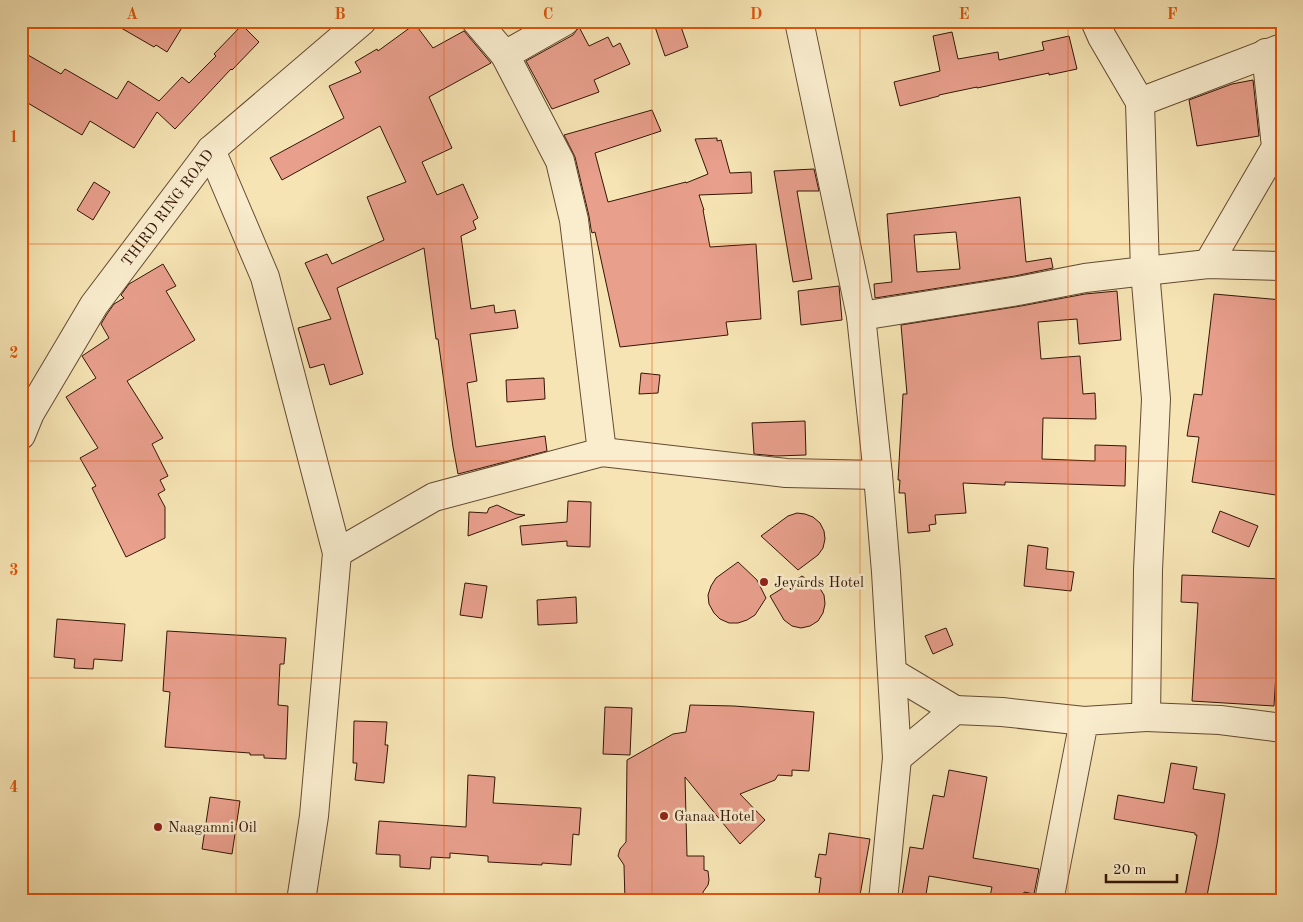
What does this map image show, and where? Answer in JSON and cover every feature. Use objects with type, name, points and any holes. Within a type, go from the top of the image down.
[{"type":"street","name":"THIRD RING ROAD","points":[[21,435],[30,413],[94,304],[211,150],[362,21]]},
{"type":"street","points":[[476,21],[505,55],[560,161],[574,220],[602,452]]},
{"type":"street","points":[[505,55],[565,21]]},
{"type":"street","points":[[799,21],[861,316],[878,475],[898,758],[884,901]]},
{"type":"street","points":[[1095,21],[1102,37],[1140,102],[1146,271],[1156,398],[1148,570],[1146,717]]},
{"type":"street","points":[[1140,102],[1274,51],[1276,147],[1208,264]]},
{"type":"street","points":[[211,150],[265,277],[337,553],[314,816],[301,901]]},
{"type":"street","points":[[861,316],[1018,291],[1084,278],[1208,264],[1282,266]]},
{"type":"street","points":[[337,553],[434,497],[602,452],[786,473],[878,475]]},
{"type":"street","points":[[892,673],[955,710],[1002,712],[1084,720],[1146,717],[1220,720],[1282,728]]},
{"type":"street","points":[[898,758],[955,710]]},
{"type":"street","points":[[1049,901],[1084,720]]},
{"type":"building","points":[[109,21],[186,21],[167,52],[156,45],[154,47]]},
{"type":"building","points":[[653,21],[679,21],[688,47],[665,56]]},
{"type":"building","points":[[415,24],[433,48],[464,31],[491,63],[429,97],[452,148],[422,162],[437,195],[463,184],[478,218],[473,221],[476,229],[461,236],[471,309],[494,305],[495,313],[515,310],[518,328],[470,334],[477,381],[467,383],[476,447],[545,436],[547,451],[458,474],[438,339],[436,339],[424,248],[337,288],[363,374],[330,385],[324,364],[310,368],[298,328],[331,319],[305,263],[327,254],[332,264],[384,240],[367,197],[406,182],[380,126],[282,180],[270,158],[344,118],[329,86],[361,72],[355,62],[377,49],[378,51]]},
{"type":"building","points":[[242,25],[259,42],[175,129],[157,112],[134,148],[90,121],[82,135],[21,99],[21,51],[61,74],[65,69],[117,99],[128,81],[159,101],[182,77],[189,83],[216,56],[214,54]]},
{"type":"building","points":[[579,27],[589,46],[608,37],[613,47],[620,43],[630,64],[594,80],[599,92],[552,109],[526,61],[573,35]]},
{"type":"building","points":[[952,32],[958,59],[998,52],[999,60],[1044,50],[1042,42],[1069,36],[1077,69],[977,87],[900,106],[894,82],[940,71],[933,36]]},
{"type":"building","points":[[1253,80],[1259,136],[1197,146],[1189,100],[1232,84]]},
{"type":"building","points":[[652,110],[661,131],[595,153],[608,202],[686,183],[708,174],[695,139],[717,138],[717,141],[721,140],[730,173],[751,172],[752,193],[699,195],[704,210],[710,247],[756,244],[761,319],[726,322],[728,335],[620,347],[595,232],[592,233],[575,157],[564,135]]},
{"type":"building","points":[[814,169],[819,191],[797,191],[812,279],[793,282],[774,171]]},
{"type":"building","points":[[94,182],[110,192],[93,220],[77,210]]},
{"type":"building","points":[[1020,197],[1026,262],[1051,258],[1053,268],[1015,276],[875,298],[874,284],[892,282],[887,214]],"holes":[[[956,232],[960,269],[917,272],[914,235]]]},
{"type":"building","points":[[163,264],[176,286],[166,291],[195,340],[127,381],[163,438],[152,444],[168,476],[160,480],[165,490],[158,494],[165,507],[165,538],[126,557],[92,488],[96,486],[80,458],[98,448],[66,397],[96,378],[82,356],[109,338],[101,324],[114,304],[124,298],[121,295],[129,284]]},
{"type":"building","points":[[839,286],[842,320],[801,325],[798,291]]},
{"type":"building","points":[[1117,291],[1121,340],[1079,344],[1077,319],[1038,322],[1041,359],[1080,356],[1083,394],[1095,393],[1096,419],[1043,418],[1042,459],[1095,461],[1095,445],[1126,446],[1125,486],[1005,482],[1005,485],[963,483],[966,513],[935,515],[936,524],[929,525],[930,531],[908,533],[905,493],[899,493],[900,480],[898,480],[903,394],[907,394],[901,325],[1085,294]]},
{"type":"building","points":[[1214,294],[1282,300],[1282,496],[1192,482],[1199,437],[1187,436],[1194,394],[1202,395]]},
{"type":"building","points":[[641,373],[660,375],[658,393],[639,394]]},
{"type":"building","points":[[544,378],[545,399],[507,402],[506,380]]},
{"type":"building","points":[[805,421],[806,455],[776,456],[754,454],[752,423]]},
{"type":"building","points":[[568,501],[591,502],[590,547],[567,546],[567,541],[522,545],[520,526],[567,522]]},
{"type":"building","points":[[497,505],[516,514],[525,515],[468,536],[469,512],[487,513],[489,508]]},
{"type":"building","points":[[1220,511],[1258,526],[1249,547],[1212,532]]},
{"type":"building","points":[[797,513],[813,517],[820,523],[825,539],[823,548],[818,555],[798,570],[761,536],[788,516]]},
{"type":"building","points":[[1028,545],[1048,548],[1046,569],[1074,572],[1071,591],[1024,586]]},
{"type":"building","points":[[738,562],[757,580],[766,598],[755,615],[738,623],[729,623],[720,619],[714,613],[709,604],[708,595],[716,578]]},
{"type":"building","points":[[1182,575],[1282,579],[1282,607],[1280,607],[1274,706],[1192,701],[1198,603],[1181,602]]},
{"type":"building","points":[[802,576],[819,587],[824,595],[825,604],[823,613],[818,621],[810,626],[801,628],[792,626],[784,620],[770,596]]},
{"type":"building","points":[[465,583],[487,586],[482,618],[460,615]]},
{"type":"building","points":[[576,597],[577,623],[538,625],[537,600]]},
{"type":"building","points":[[57,619],[125,624],[122,661],[94,659],[93,669],[74,668],[75,659],[54,657]]},
{"type":"building","points":[[946,628],[953,645],[933,654],[925,636]]},
{"type":"building","points":[[167,631],[286,638],[284,664],[280,664],[278,705],[288,706],[286,759],[264,758],[264,755],[250,755],[250,753],[165,747],[170,692],[163,691]]},
{"type":"building","points":[[690,705],[814,712],[809,771],[792,770],[792,776],[778,775],[775,780],[740,794],[765,820],[740,844],[685,777],[687,856],[704,856],[704,870],[708,871],[709,880],[703,892],[704,900],[625,901],[624,865],[618,856],[620,849],[626,842],[627,760],[673,734],[686,732]]},
{"type":"building","points":[[605,707],[632,708],[630,755],[603,754]]},
{"type":"building","points":[[354,721],[387,722],[385,745],[388,745],[384,783],[355,780],[357,763],[353,763]]},
{"type":"building","points":[[1171,763],[1197,767],[1193,789],[1225,794],[1206,901],[1184,901],[1197,835],[1195,833],[1114,819],[1118,795],[1164,803]]},
{"type":"building","points":[[949,770],[987,777],[973,858],[1039,869],[1034,894],[1024,892],[1023,901],[989,901],[992,887],[929,876],[925,901],[901,901],[910,847],[923,849],[933,795],[944,797]]},
{"type":"building","points":[[468,775],[495,777],[493,803],[581,808],[579,835],[573,834],[571,865],[488,862],[488,856],[450,853],[450,858],[431,857],[430,869],[400,867],[400,855],[376,854],[379,821],[466,827]]},
{"type":"building","points":[[210,797],[240,801],[232,854],[202,849]]},
{"type":"building","points":[[829,833],[870,839],[859,901],[818,901],[821,878],[815,877],[819,854],[826,855]]},
{"type":"place","name":"Jeyards Hotel","points":[[764,582]]},
{"type":"place","name":"Ganaa Hotel","points":[[664,816]]},
{"type":"place","name":"Naagamni Oil","points":[[158,827]]}]
